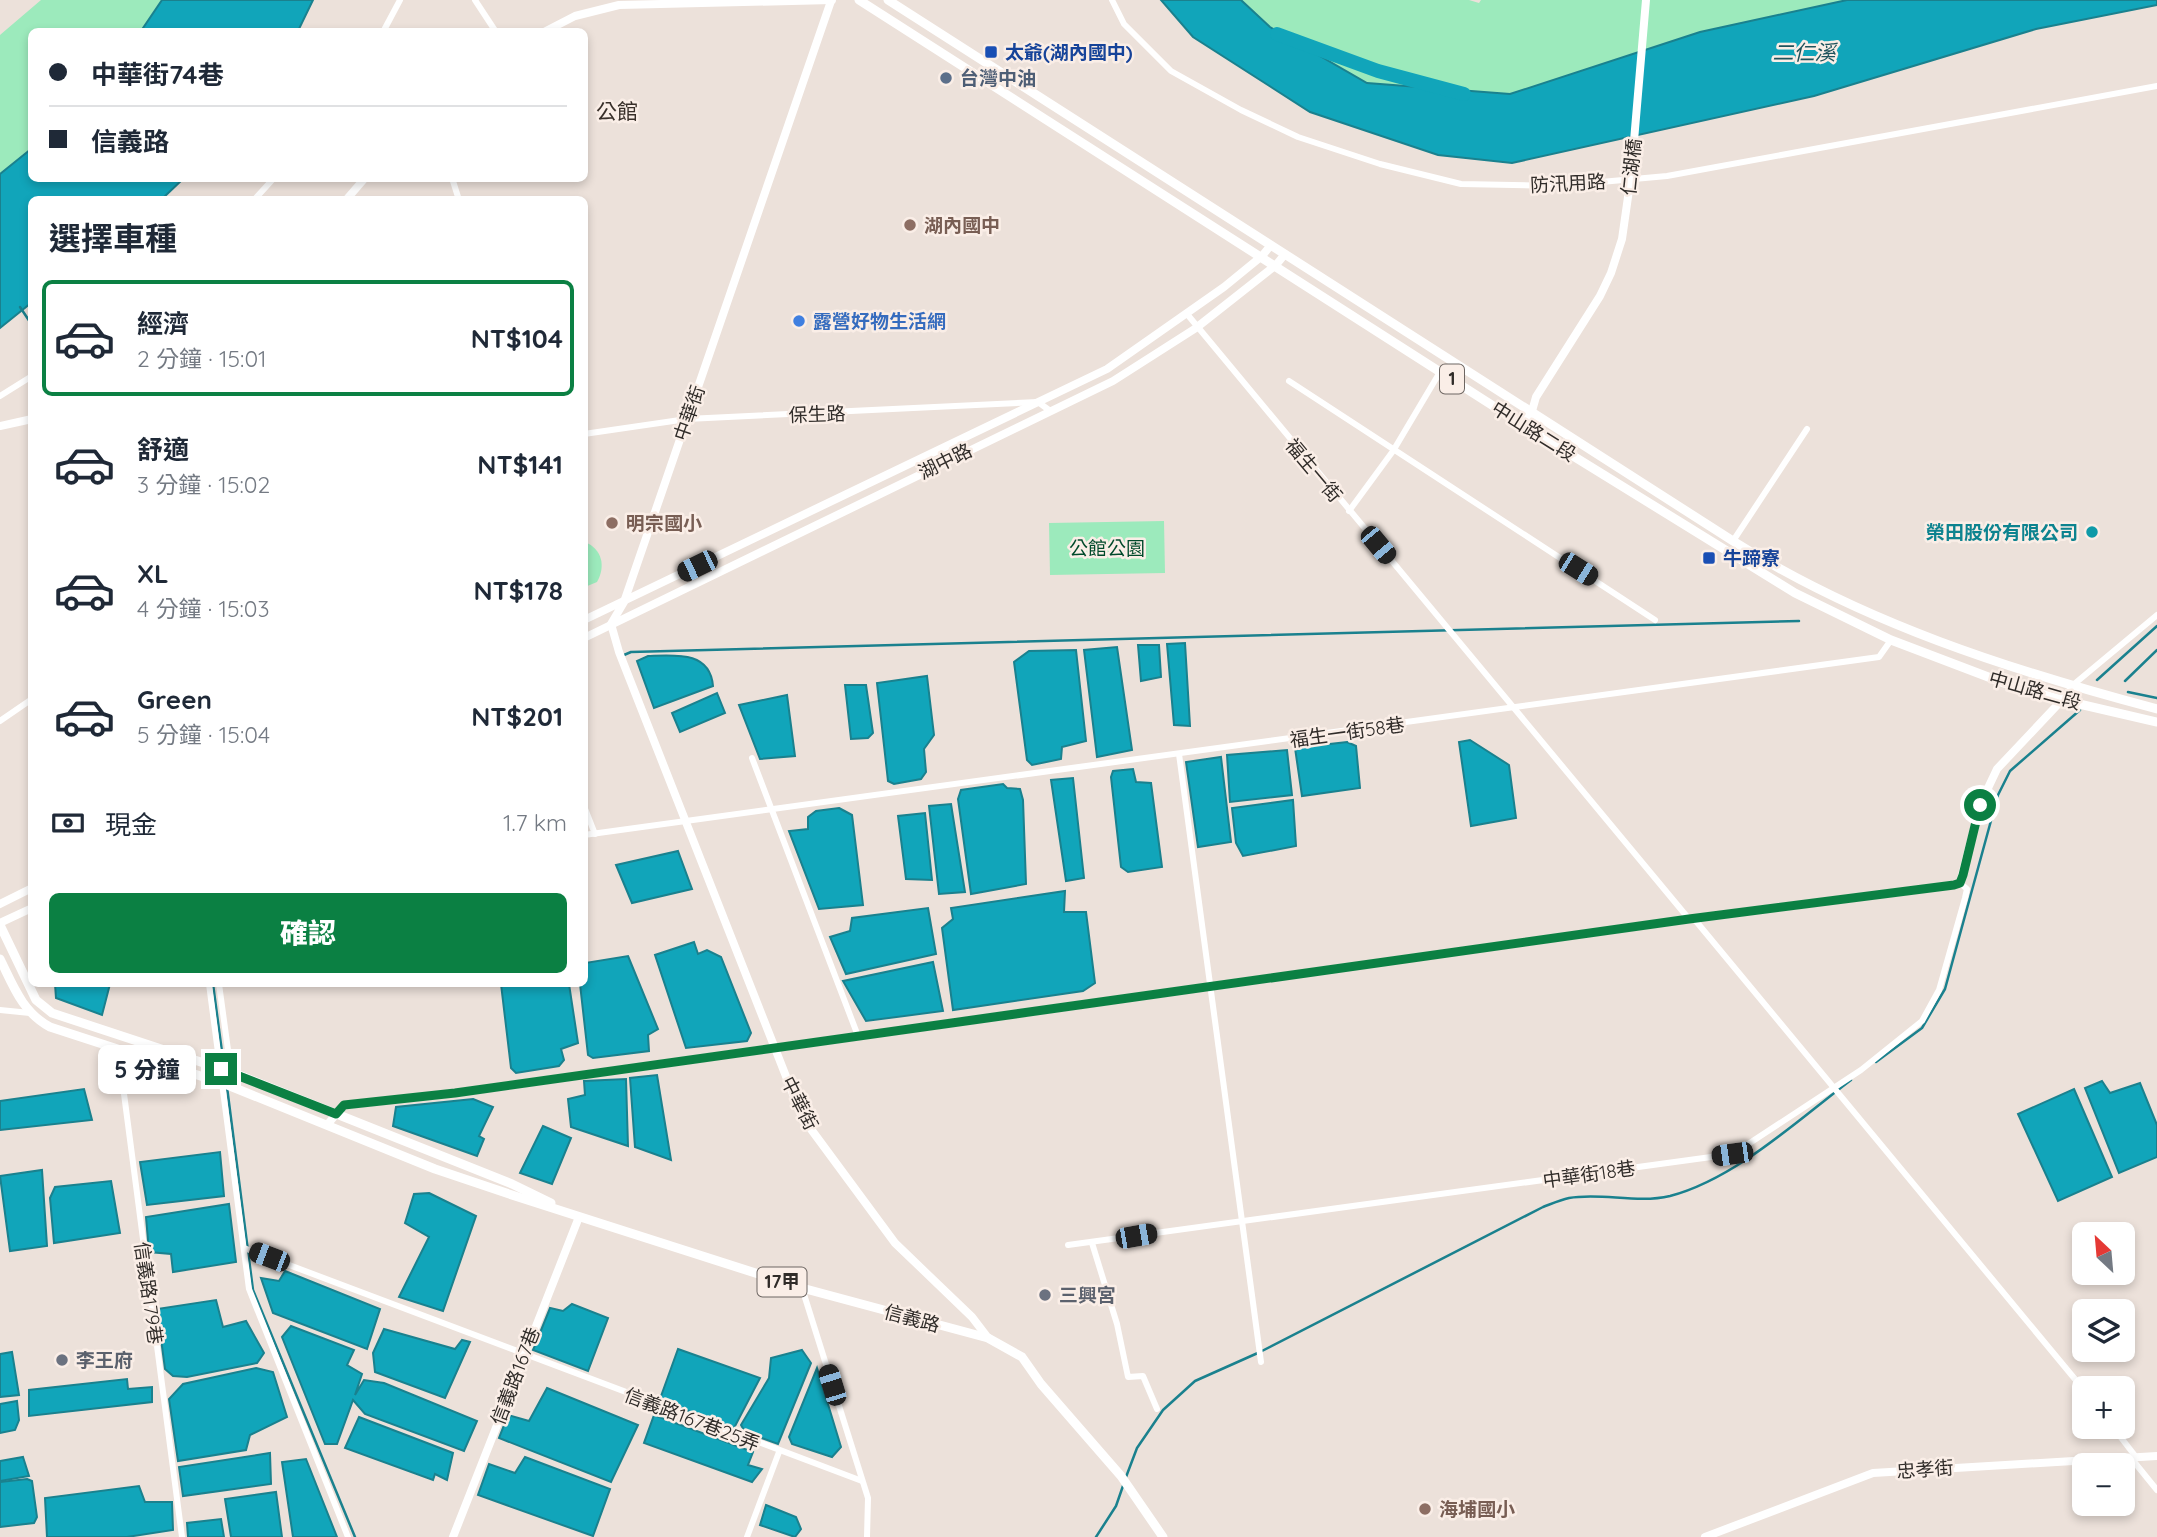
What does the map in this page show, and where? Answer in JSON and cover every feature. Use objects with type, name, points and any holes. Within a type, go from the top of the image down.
[{"type":"main road","name":"中山路二段","points":[[859,0],[1523,425],[1784,587],[1891,640],[2004,682],[2062,700],[2157,722]]},
{"type":"main road","name":"中山路二段","points":[[888,0],[1733,541],[1807,583],[1894,625],[2105,695],[2157,709]]},
{"type":"main road","name":"信義路","points":[[0,924],[28,983]]},
{"type":"main road","points":[[0,959],[30,1013]]},
{"type":"main road","name":"信義路","points":[[30,987],[36,1000],[52,1013],[226,1070],[512,1184],[579,1217]]},
{"type":"main road","name":"信義路","points":[[30,1013],[50,1027],[225,1084],[435,1169],[802,1288],[988,1338],[1022,1357],[1041,1384],[1123,1479],[1163,1537]]},
{"type":"street","points":[[385,28],[400,0]]},
{"type":"street","points":[[475,0],[493,28]]},
{"type":"street","points":[[552,28],[575,16],[619,5],[832,0]]},
{"type":"street","name":"中華街","points":[[832,0],[624,602],[611,624],[802,1117],[881,1224],[917,1267],[972,1317],[988,1338]]},
{"type":"street","name":"防汛用路","points":[[1112,0],[1124,24],[1171,71],[1241,110],[1298,137],[1461,184],[1557,186],[1667,176],[2157,86]]},
{"type":"street","name":"仁湖橋","points":[[1523,425],[1532,411],[1536,397],[1611,273],[1625,224],[1646,0]]},
{"type":"street","points":[[258,196],[270,182]]},
{"type":"street","points":[[349,196],[362,182]]},
{"type":"street","name":"湖中路","points":[[588,618],[1107,369],[1187,314],[1262,256],[1271,245]]},
{"type":"street","name":"湖中路","points":[[588,636],[1113,381],[1196,328],[1276,265],[1285,254]]},
{"type":"street","name":"福生一街","points":[[1187,314],[1515,709]]},
{"type":"street","points":[[1349,511],[1393,451],[1440,372]]},
{"type":"street","points":[[0,396],[28,378]]},
{"type":"street","points":[[1289,381],[1655,620]]},
{"type":"street","points":[[1038,402],[1049,410]]},
{"type":"street","name":"保生路","points":[[588,433],[687,419],[1038,402]]},
{"type":"street","points":[[0,425],[28,420]]},
{"type":"street","points":[[1733,541],[1807,429]]},
{"type":"street","points":[[327,1125],[344,1105],[775,1049],[1960,883],[1980,805],[1997,769],[2062,700],[2157,615]]},
{"type":"street","name":"福生一街58巷","points":[[1179,754],[1879,657],[1891,640]]},
{"type":"street","points":[[0,721],[28,702]]},
{"type":"street","points":[[1515,709],[1844,1098],[2072,1376]]},
{"type":"street","points":[[588,835],[1179,754],[1213,988],[1261,1361]]},
{"type":"street","points":[[752,758],[859,1036]]},
{"type":"street","points":[[588,816],[595,834]]},
{"type":"street","name":"中華街18巷","points":[[1068,1245],[1732,1154],[1835,1088],[1880,1055],[1926,1014],[1939,990],[1965,898],[1967,889],[1960,883]]},
{"type":"street","points":[[0,904],[28,890]]},
{"type":"street","points":[[0,924],[28,910]]},
{"type":"street","points":[[210,987],[226,1070]]},
{"type":"street","points":[[219,987],[225,1084],[249,1289],[348,1537]]},
{"type":"street","name":"信義路","points":[[0,1010],[30,1013]]},
{"type":"street","name":"信義路179巷","points":[[118,1048],[182,1537]]},
{"type":"street","name":"信義路167巷","points":[[453,1537],[579,1217]]},
{"type":"street","points":[[1091,1243],[1117,1324],[1127,1374],[1130,1378],[1143,1376],[1157,1409]]},
{"type":"street","name":"信義路167巷25弄","points":[[244,1248],[779,1452],[862,1481]]},
{"type":"street","points":[[802,1288],[862,1481],[869,1515],[867,1537]]},
{"type":"street","points":[[747,1537],[779,1452]]},
{"type":"street","name":"忠孝街","points":[[2135,1457],[2157,1457]]},
{"type":"street","points":[[2135,1458],[2157,1490]]},
{"type":"street","name":"忠孝街","points":[[1705,1537],[1873,1473],[2072,1461]]},
{"type":"green space","points":[[41,0],[162,0],[143,28],[28,28],[28,151],[0,174],[0,35]]},
{"type":"green space","points":[[1241,0],[1469,0],[1479,3],[1481,0],[1847,0],[1700,32],[1510,94],[1367,83],[1270,27]]},
{"type":"green space","name":"公館公園","points":[[1164,521],[1165,573],[1050,575],[1049,523]]},
{"type":"green space","points":[[588,544],[601,559],[597,582],[588,586]]},
{"type":"water","points":[[162,0],[313,0],[299,28],[143,28]]},
{"type":"water","name":"二仁溪","points":[[1161,0],[1241,0],[1270,27],[1367,83],[1510,94],[1700,32],[1847,0],[2157,0],[2157,5],[2036,29],[1814,96],[1512,163],[1438,155],[1310,112],[1193,37]]},
{"type":"water","points":[[28,151],[28,182],[180,182],[165,196],[28,196],[28,305],[0,328],[0,174]]},
{"type":"water","points":[[1185,643],[1190,726],[1174,725],[1167,644]]},
{"type":"water","points":[[1138,645],[1159,645],[1161,677],[1141,681]]},
{"type":"water","points":[[1117,647],[1132,750],[1097,757],[1084,650]]},
{"type":"water","points":[[1076,650],[1086,741],[1062,747],[1061,759],[1032,765],[1027,760],[1014,662],[1029,651]]},
{"type":"water","points":[[648,656],[680,656],[698,661],[706,666],[713,686],[654,708],[637,661]]},
{"type":"water","points":[[927,676],[934,735],[924,749],[926,772],[921,779],[894,784],[888,781],[877,683]]},
{"type":"water","points":[[845,685],[866,685],[873,733],[868,738],[851,739]]},
{"type":"water","points":[[717,693],[725,713],[680,732],[672,713]]},
{"type":"water","points":[[787,695],[795,756],[760,759],[739,705]]},
{"type":"water","points":[[1470,740],[1509,765],[1516,818],[1471,826],[1459,742]]},
{"type":"water","points":[[1347,742],[1356,746],[1360,788],[1302,796],[1295,748]]},
{"type":"water","points":[[1287,750],[1292,795],[1230,802],[1227,755]]},
{"type":"water","points":[[1221,757],[1231,842],[1198,847],[1186,762]]},
{"type":"water","points":[[1133,769],[1136,782],[1151,783],[1162,867],[1128,872],[1121,867],[1111,777],[1113,771]]},
{"type":"water","points":[[1073,778],[1084,878],[1066,881],[1051,780]]},
{"type":"water","points":[[1003,784],[1007,788],[1020,789],[1023,800],[1026,884],[971,894],[958,799],[961,790]]},
{"type":"water","points":[[1293,800],[1296,846],[1243,856],[1236,843],[1232,808]]},
{"type":"water","points":[[951,804],[965,892],[939,894],[929,806]]},
{"type":"water","points":[[839,808],[852,815],[863,905],[819,909],[789,831],[808,829],[808,817],[816,811]]},
{"type":"water","points":[[925,813],[932,880],[906,879],[898,816]]},
{"type":"water","points":[[678,851],[692,889],[632,903],[616,865]]},
{"type":"water","points":[[1065,891],[1064,912],[1086,912],[1095,983],[1083,991],[953,1010],[942,928],[953,919],[951,908]]},
{"type":"water","points":[[928,908],[936,954],[846,974],[830,937],[850,931],[852,918]]},
{"type":"water","points":[[694,942],[698,954],[707,950],[721,957],[751,1033],[747,1041],[686,1048],[655,955]]},
{"type":"water","points":[[628,956],[658,1029],[648,1035],[649,1051],[593,1058],[588,1055],[580,987],[588,987],[588,963]]},
{"type":"water","points":[[933,962],[943,1011],[866,1021],[843,981]]},
{"type":"water","points":[[55,987],[109,987],[102,1015],[56,998]]},
{"type":"water","points":[[501,987],[569,987],[578,1043],[561,1049],[564,1060],[559,1066],[516,1073],[511,1068]]},
{"type":"water","points":[[657,1075],[671,1160],[635,1147],[630,1078]]},
{"type":"water","points":[[626,1079],[628,1146],[571,1127],[568,1099],[585,1095],[584,1081]]},
{"type":"water","points":[[2102,1081],[2110,1093],[2140,1083],[2157,1125],[2157,1157],[2119,1173],[2085,1088]]},
{"type":"water","points":[[84,1089],[92,1120],[0,1130],[0,1101]]},
{"type":"water","points":[[2074,1089],[2112,1177],[2058,1201],[2018,1114]]},
{"type":"water","points":[[473,1099],[493,1107],[479,1136],[484,1139],[477,1156],[393,1126],[396,1107]]},
{"type":"water","points":[[543,1126],[571,1138],[552,1184],[520,1173]]},
{"type":"water","points":[[220,1152],[224,1196],[147,1205],[140,1162]]},
{"type":"water","points":[[42,1170],[47,1246],[10,1251],[0,1176]]},
{"type":"water","points":[[111,1181],[120,1233],[54,1243],[50,1198],[55,1187]]},
{"type":"water","points":[[429,1193],[476,1216],[443,1311],[399,1297],[429,1237],[405,1223],[414,1194]]},
{"type":"water","points":[[229,1204],[236,1262],[173,1272],[171,1254],[149,1252],[146,1217]]},
{"type":"water","points":[[285,1271],[380,1309],[367,1349],[273,1313],[261,1278],[279,1281]]},
{"type":"water","points":[[216,1300],[223,1327],[246,1321],[264,1353],[257,1363],[187,1377],[173,1376],[165,1369],[157,1309]]},
{"type":"water","points":[[572,1304],[608,1318],[588,1371],[533,1350],[550,1308],[563,1311]]},
{"type":"water","points":[[291,1326],[354,1350],[347,1365],[362,1374],[355,1395],[364,1380],[384,1383],[477,1421],[464,1451],[365,1414],[353,1400],[337,1444],[325,1444],[282,1337]]},
{"type":"water","points":[[384,1329],[455,1349],[462,1340],[470,1342],[445,1398],[375,1372],[373,1353]]},
{"type":"water","points":[[678,1349],[760,1378],[733,1430],[660,1399]]},
{"type":"water","points":[[802,1350],[811,1363],[778,1444],[745,1432],[741,1425],[769,1378],[771,1358]]},
{"type":"water","points":[[12,1352],[19,1395],[0,1397],[0,1354]]},
{"type":"water","points":[[256,1368],[273,1372],[287,1417],[250,1435],[246,1450],[178,1461],[169,1399],[183,1384]]},
{"type":"water","points":[[817,1368],[841,1447],[832,1457],[792,1444],[789,1437]]},
{"type":"water","points":[[127,1379],[128,1389],[152,1387],[152,1402],[29,1416],[29,1390]]},
{"type":"water","points":[[547,1388],[638,1425],[611,1482],[499,1438],[508,1415],[529,1421]]},
{"type":"water","points":[[17,1401],[19,1420],[15,1430],[0,1433],[0,1404]]},
{"type":"water","points":[[654,1415],[753,1452],[748,1465],[762,1469],[752,1482],[644,1443]]},
{"type":"water","points":[[359,1417],[453,1453],[447,1480],[435,1474],[433,1480],[345,1448]]},
{"type":"water","points":[[270,1453],[271,1484],[183,1496],[179,1467]]},
{"type":"water","points":[[23,1457],[29,1476],[0,1481],[0,1461]]},
{"type":"water","points":[[525,1457],[610,1489],[593,1536],[478,1495],[489,1464],[515,1473]]},
{"type":"water","points":[[306,1459],[337,1537],[293,1537],[282,1462]]},
{"type":"water","points":[[27,1479],[32,1481],[37,1517],[34,1523],[0,1527],[0,1482]]},
{"type":"water","points":[[139,1486],[145,1502],[172,1502],[173,1530],[127,1537],[47,1537],[45,1498]]},
{"type":"water","points":[[276,1492],[282,1537],[231,1537],[225,1499]]},
{"type":"water","points":[[766,1505],[796,1517],[801,1529],[795,1537],[760,1525]]},
{"type":"water","points":[[221,1519],[224,1537],[188,1537],[187,1523]]},
{"type":"waterway","name":"二仁溪","points":[[1277,34],[1378,71],[1464,94]]},
{"type":"waterway","points":[[20,307],[28,319]]},
{"type":"waterway","points":[[624,655],[631,652],[1799,621]]},
{"type":"waterway","points":[[2097,680],[2157,626]]},
{"type":"waterway","points":[[2125,681],[2157,650]]},
{"type":"waterway","points":[[2128,692],[2157,698]]},
{"type":"waterway","points":[[1876,1062],[1922,1028],[1945,989],[1998,795],[2010,771],[2080,710]]},
{"type":"waterway","points":[[213,987],[224,1067]]},
{"type":"waterway","points":[[1126,1477],[1137,1448],[1163,1410],[1195,1381],[1260,1352],[1552,1203],[1569,1198],[1594,1196],[1657,1198],[1694,1188],[1765,1147],[1851,1080]]},
{"type":"waterway","points":[[227,1087],[253,1290],[355,1537]]},
{"type":"waterway","points":[[1096,1537],[1116,1506],[1124,1483]]},
{"type":"place","name":"太爺(湖內國中)","points":[[991,52]]},
{"type":"place","name":"台灣中油","points":[[946,78]]},
{"type":"place","name":"湖內國中","points":[[910,225]]},
{"type":"place","name":"露營好物生活網","points":[[799,321]]},
{"type":"place","name":"明宗國小","points":[[612,523]]},
{"type":"place","name":"榮田股份有限公司","points":[[2092,532]]},
{"type":"place","name":"牛蹄寮","points":[[1709,558]]},
{"type":"place","name":"三興宮","points":[[1045,1295]]},
{"type":"place","name":"李王府","points":[[62,1360]]},
{"type":"place","name":"海埔國小","points":[[1425,1509]]},
{"type":"district","name":"公館","points":[[617,112]]},
{"type":"route","points":[[221,1069],[336,1114],[344,1105],[455,1093],[1689,919],[1954,885],[1960,883],[1963,875],[1980,805]]}]
